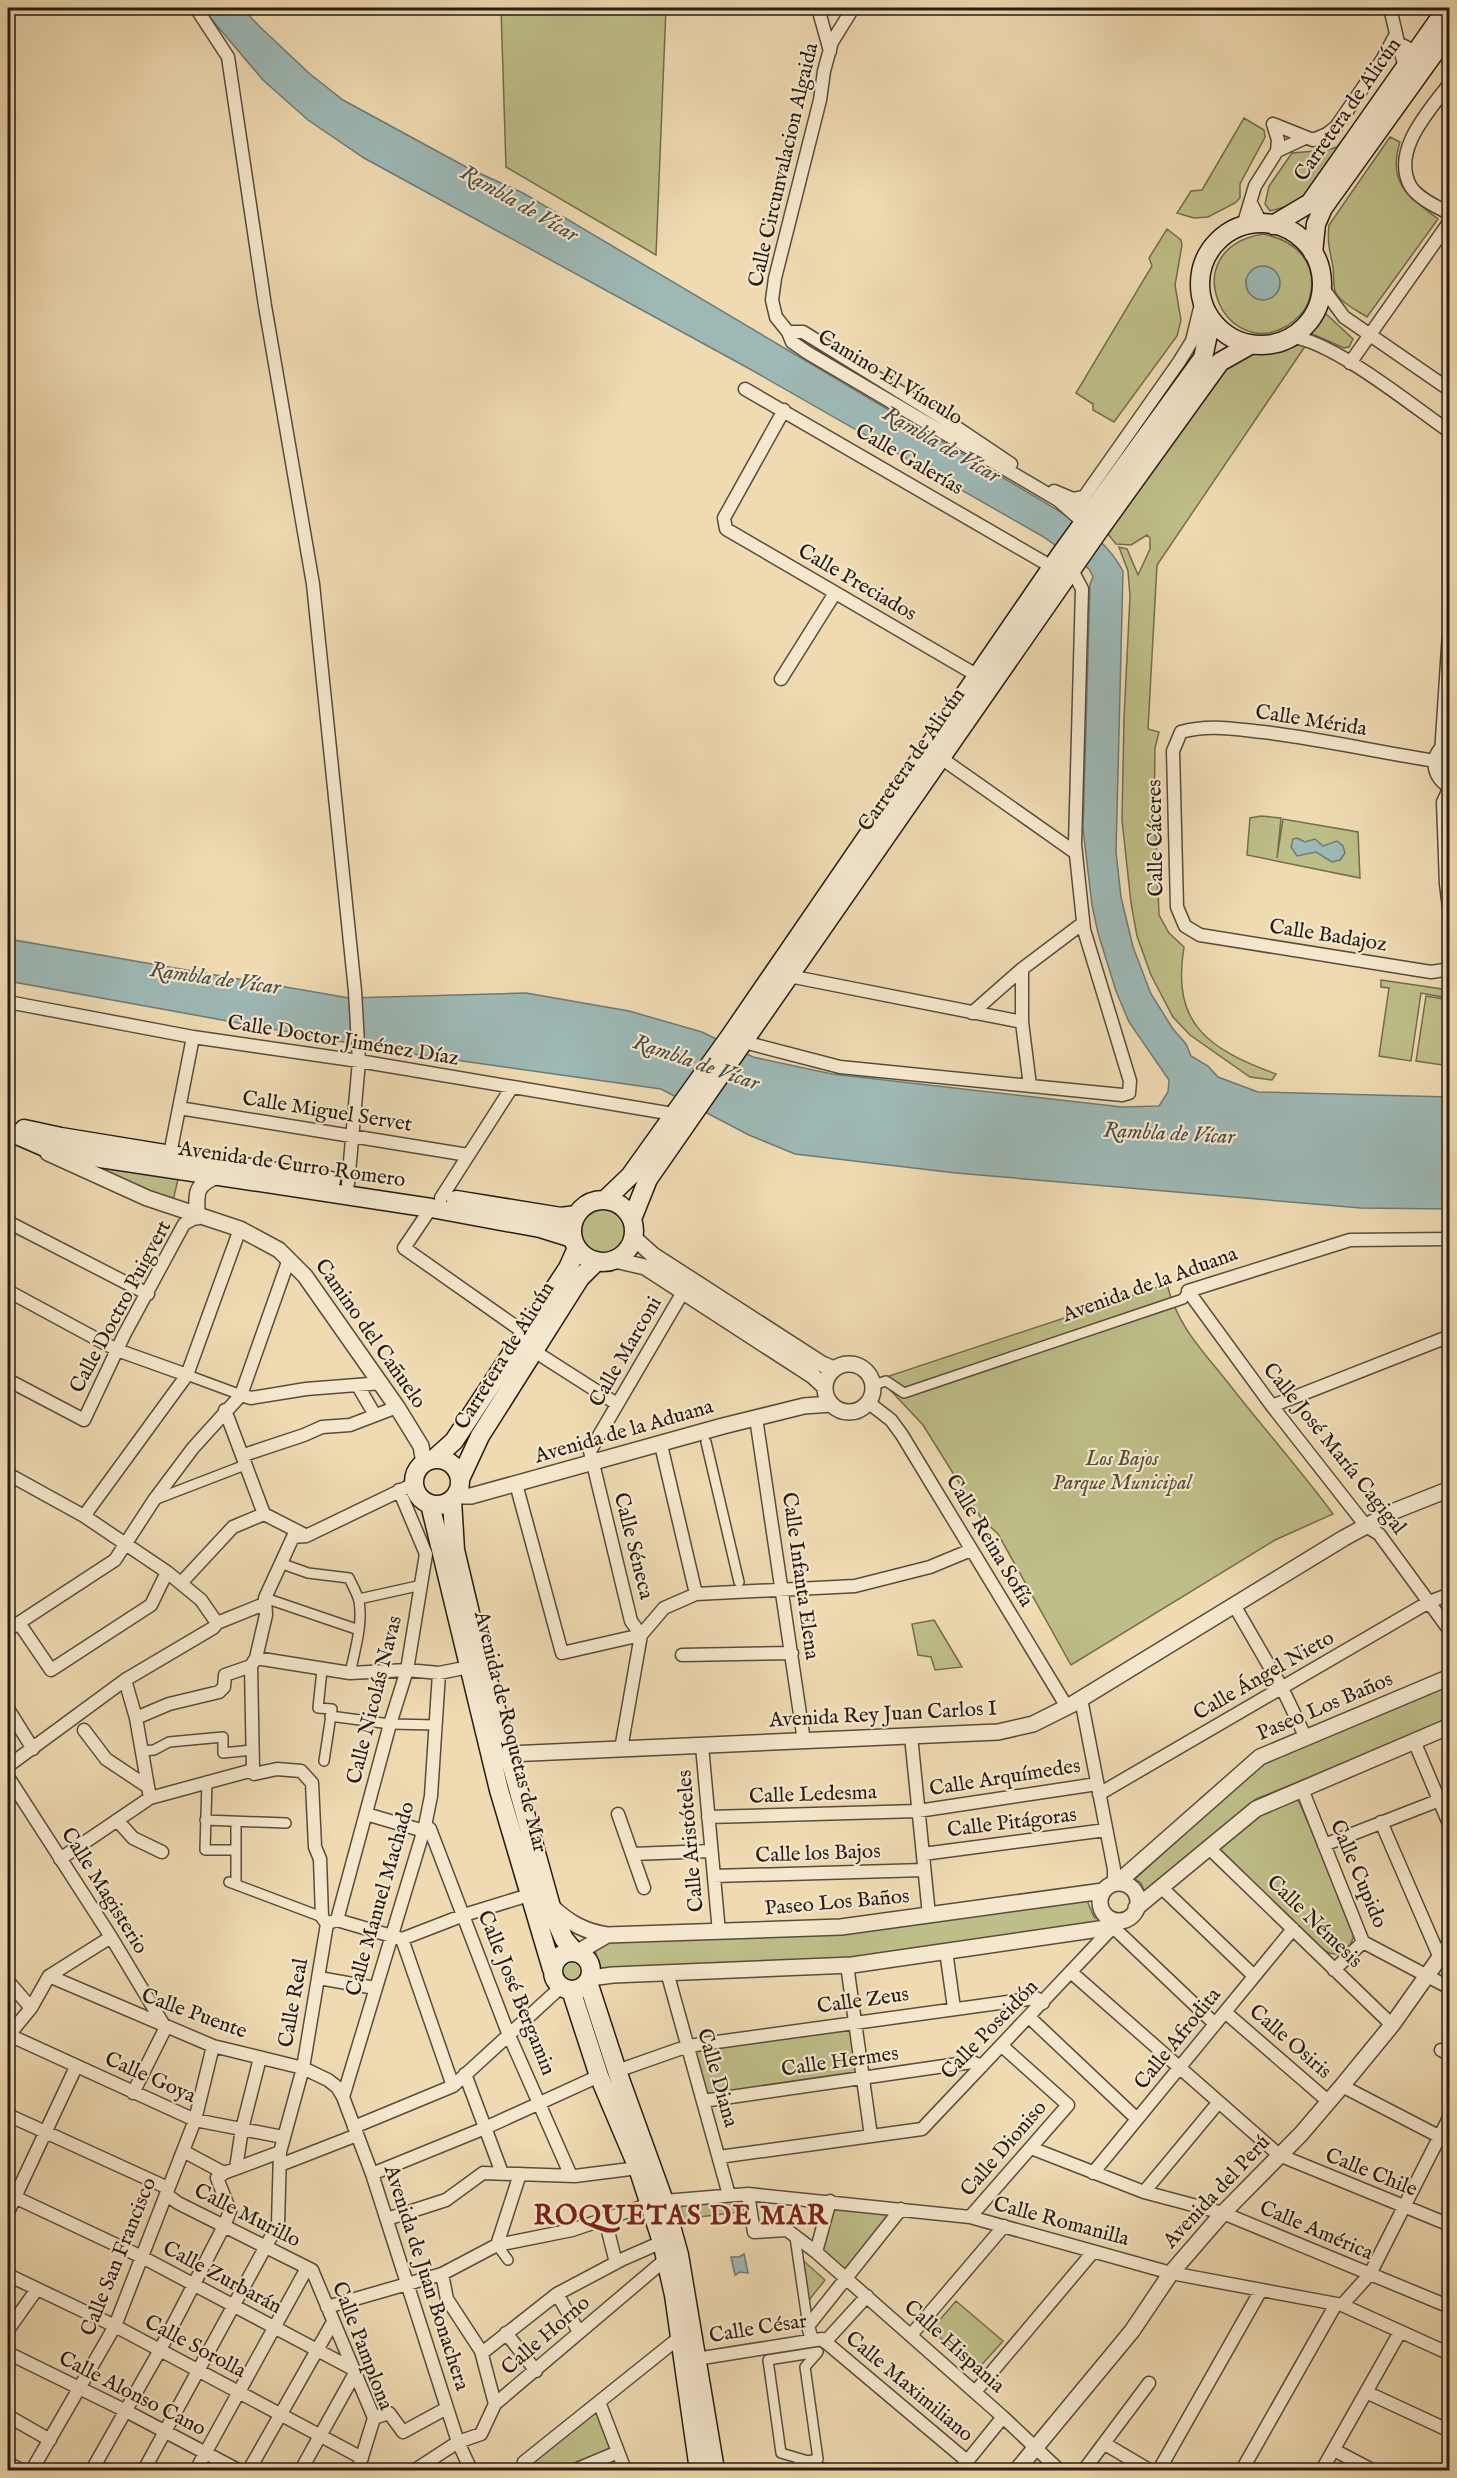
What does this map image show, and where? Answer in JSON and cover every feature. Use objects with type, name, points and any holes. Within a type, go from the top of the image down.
[{"type":"main road","name":"Carretera de Alicún","points":[[1259,224],[1310,202],[1447,8]]},
{"type":"main road","name":"Carretera de Alicún","points":[[1313,253],[1316,224],[1323,208],[1449,30]]},
{"type":"main road","points":[[1259,224],[1289,230],[1303,240],[1313,253],[1318,264],[1322,287],[1319,302],[1313,316],[1292,337],[1279,342],[1250,345],[1235,340],[1211,320],[1202,300],[1200,277],[1208,252],[1223,237],[1259,224]]},
{"type":"main road","name":"Carretera de Alicún","points":[[737,1038],[789,976],[941,758],[1065,564],[1086,523],[1203,358],[1211,320]]},
{"type":"main road","name":"Carretera de Alicún","points":[[1086,523],[1220,362],[1250,345]]},
{"type":"main road","name":"Carretera de Alicún","points":[[606,1200],[630,1176],[681,1114],[737,1038],[978,676],[1065,564]]},
{"type":"main road","name":"Carretera de Alicún","points":[[633,1228],[644,1186],[681,1114]]},
{"type":"main road","name":"Avenida de Curro Romero","points":[[11,1130],[348,1184],[540,1228],[575,1243]]},
{"type":"main road","name":"Avenida de Curro Romero","points":[[11,1130],[54,1151],[215,1177],[561,1217],[576,1215]]},
{"type":"main road","points":[[606,1200],[617,1203],[626,1210],[633,1228],[623,1254],[615,1260],[597,1261],[582,1254],[575,1243],[572,1226],[576,1215],[588,1203],[606,1200]]},
{"type":"main road","name":"Carretera de Alicún","points":[[429,1461],[454,1441],[568,1268],[575,1243]]},
{"type":"main road","name":"Carretera de Alicún","points":[[456,1492],[480,1436],[580,1278],[597,1261]]},
{"type":"main road","points":[[442,1460],[454,1466],[456,1492],[437,1505],[430,1504],[407,1487],[416,1472],[429,1461],[442,1460]]},
{"type":"main road","name":"Avenida de Roquetas de Mar","points":[[456,1492],[455,1550],[474,1630],[551,1906],[564,1939],[577,1952]]},
{"type":"main road","name":"Avenida de Roquetas de Mar","points":[[430,1504],[499,1790],[552,1969]]},
{"type":"main road","points":[[699,2470],[680,2337],[657,2202],[638,2168],[599,2076],[566,1988],[554,1978],[552,1969],[562,1954],[577,1952],[590,1964],[589,1980],[657,2202],[679,2255],[715,2470]]},
{"type":"main road","points":[[566,1988],[581,1988],[589,1980]]},
{"type":"street","points":[[196,8],[228,57],[265,306],[313,584],[356,991],[358,1057],[348,1184]]},
{"type":"street","points":[[819,8],[830,51]]},
{"type":"street","name":"Calle Circunvalacion Algaida","points":[[788,332],[776,317],[772,300],[775,278],[820,100],[832,42],[853,8]]},
{"type":"street","points":[[1390,8],[1405,67]]},
{"type":"street","points":[[1397,39],[1416,52]]},
{"type":"street","points":[[1259,224],[1251,203],[1255,186],[1277,151],[1278,140],[1273,124],[1313,140],[1327,134],[1336,127],[1397,39]]},
{"type":"street","points":[[1448,89],[1408,143],[1407,174],[1411,187],[1419,195],[1449,214]]},
{"type":"street","points":[[1277,151],[1305,138]]},
{"type":"street","points":[[1251,203],[1259,224]]},
{"type":"street","points":[[1350,363],[1449,221]]},
{"type":"street","points":[[1322,287],[1344,317],[1449,390]]},
{"type":"street","points":[[1086,523],[1084,497],[1192,341],[1202,300]]},
{"type":"street","name":"Camino El Vínculo","points":[[1084,497],[1073,499],[1059,494],[944,419],[803,332],[788,332],[792,342],[808,353],[1058,500],[1086,523]]},
{"type":"street","points":[[1292,337],[1304,338],[1321,345],[1449,432]]},
{"type":"street","name":"Calle Galerías","points":[[745,388],[1065,564]]},
{"type":"street","name":"Calle Preciados","points":[[784,410],[724,518],[726,529],[978,676]]},
{"type":"street","points":[[737,1038],[840,1067],[1122,1095],[1129,1093],[1130,1081],[1083,923],[1076,854],[1082,588],[1065,564]]},
{"type":"street","points":[[781,679],[835,593]]},
{"type":"street","points":[[1449,640],[1443,750],[1438,775],[1449,787],[1443,802],[1449,915]]},
{"type":"street","name":"Calle Mérida","points":[[1181,732],[1214,726],[1289,736],[1443,750]]},
{"type":"street","name":"Calle Cáceres","points":[[1181,732],[1173,751],[1177,907],[1185,926],[1200,935]]},
{"type":"street","points":[[941,758],[1076,854]]},
{"type":"street","points":[[972,1013],[1022,969],[1083,923]]},
{"type":"street","name":"Calle Badajoz","points":[[1200,935],[1431,972],[1444,970],[1449,966]]},
{"type":"street","points":[[1022,969],[1022,1022],[1030,1086]]},
{"type":"street","points":[[789,976],[1022,1022]]},
{"type":"street","name":"Calle Doctor Jiménez Díaz","points":[[8,1002],[193,1037],[358,1057],[512,1087],[681,1114]]},
{"type":"street","points":[[170,1154],[193,1037]]},
{"type":"street","points":[[512,1087],[404,1248],[525,1333]]},
{"type":"street","name":"Calle Miguel Servet","points":[[179,1108],[468,1155]]},
{"type":"street","name":"Camino del Cañuelo","points":[[11,1130],[54,1157],[147,1198],[197,1217],[240,1229],[279,1250],[305,1276],[382,1383],[429,1461]]},
{"type":"street","points":[[197,1217],[198,1188],[203,1182],[215,1177]]},
{"type":"street","name":"Calle Doctro Puigvert","points":[[8,1380],[84,1420],[117,1350],[184,1224],[197,1217]]},
{"type":"street","points":[[8,1222],[148,1294]]},
{"type":"street","points":[[633,1228],[659,1258],[822,1364],[834,1369]]},
{"type":"street","points":[[84,1516],[187,1375],[240,1229]]},
{"type":"street","name":"Avenida de la Aduana","points":[[873,1385],[886,1382],[904,1393],[1183,1299],[1188,1291],[1350,1240],[1449,1239]]},
{"type":"street","points":[[8,1630],[115,1560],[154,1500],[193,1448],[241,1395],[290,1259]]},
{"type":"street","points":[[615,1260],[645,1266],[813,1376],[827,1394],[843,1412],[864,1408],[873,1393],[873,1385],[866,1371],[856,1365],[844,1364],[834,1369],[826,1381],[827,1394]]},
{"type":"street","points":[[8,1291],[117,1350],[251,1398],[306,1389],[382,1383]]},
{"type":"street","name":"Calle José María Cagigal","points":[[1188,1291],[1272,1406],[1366,1526],[1379,1534],[1449,1631]]},
{"type":"street","name":"Calle Marconi","points":[[593,1463],[590,1451],[684,1292]]},
{"type":"street","points":[[1272,1406],[1449,1336]]},
{"type":"street","points":[[534,1351],[617,1404]]},
{"type":"street","points":[[358,1386],[375,1415]]},
{"type":"street","name":"Avenida de la Aduana","points":[[456,1492],[471,1496],[804,1406],[827,1394]]},
{"type":"street","name":"Calle Reina Sofía","points":[[869,1403],[891,1420],[902,1435],[1067,1707]]},
{"type":"street","points":[[154,1500],[322,1427],[350,1425],[397,1407]]},
{"type":"street","points":[[225,1410],[264,1514],[306,1536]]},
{"type":"street","name":"Calle Infanta Elena","points":[[756,1418],[804,1741]]},
{"type":"street","points":[[706,1442],[739,1582]]},
{"type":"street","points":[[661,1445],[696,1594]]},
{"type":"street","name":"Calle Séneca","points":[[593,1463],[631,1621],[641,1635]]},
{"type":"street","points":[[9,1478],[84,1516],[127,1544],[167,1572],[201,1600],[217,1623]]},
{"type":"street","points":[[516,1484],[562,1653],[641,1635]]},
{"type":"street","points":[[253,1770],[253,1662],[266,1616],[264,1601],[293,1537],[306,1536],[407,1487]]},
{"type":"street","name":"Calle Nicolás Navas","points":[[329,1920],[366,1814],[407,1670],[426,1554],[407,1487]]},
{"type":"street","name":"Avenida Rey Juan Carlos I","points":[[508,1754],[998,1732],[1033,1724],[1081,1699],[1366,1526],[1392,1512],[1449,1489]]},
{"type":"street","points":[[181,1583],[233,1527],[264,1514]]},
{"type":"street","points":[[621,1749],[641,1635],[664,1608],[696,1594],[855,1586],[930,1567],[971,1550]]},
{"type":"street","points":[[280,1563],[308,1573],[349,1578],[359,1599],[358,1630],[350,1673]]},
{"type":"street","points":[[19,1623],[51,1670],[151,1605],[167,1572]]},
{"type":"street","points":[[359,1599],[422,1585]]},
{"type":"street","name":"Calle Ángel Nieto","points":[[1098,1789],[1282,1688],[1429,1602],[1449,1594]]},
{"type":"street","points":[[8,1766],[125,1680],[213,1628],[217,1623],[264,1601],[358,1630]]},
{"type":"street","points":[[1234,1605],[1282,1688],[1306,1738]]},
{"type":"street","points":[[682,1655],[792,1653]]},
{"type":"street","points":[[136,1718],[169,1704],[219,1692],[224,1688],[225,1675],[253,1662],[350,1673],[407,1670],[439,1673],[470,1667]]},
{"type":"street","points":[[322,1670],[318,1708],[332,1709],[324,1761]]},
{"type":"street","name":"Calle Manuel Machado","points":[[343,2097],[375,1988],[396,1938],[424,1828],[431,1796],[439,1673]]},
{"type":"street","name":"Paseo Los Baños","points":[[577,1952],[607,1935],[841,1927],[1111,1886],[1260,1756],[1449,1677]]},
{"type":"street","points":[[125,1680],[136,1718],[149,1792]]},
{"type":"street","points":[[1081,1699],[1106,1830],[1111,1886]]},
{"type":"street","points":[[8,1709],[33,1749]]},
{"type":"street","points":[[330,1716],[390,1724],[436,1725]]},
{"type":"street","points":[[589,1980],[613,1975],[847,1965],[1118,1924],[1256,1809],[1449,1726]]},
{"type":"street","points":[[84,1730],[106,1759],[149,1792]]},
{"type":"street","points":[[911,1736],[929,1915]]},
{"type":"street","points":[[141,1751],[154,1750],[169,1742],[223,1737],[223,1752],[252,1750]]},
{"type":"street","points":[[1414,1742],[1444,1798],[1449,1826]]},
{"type":"street","name":"Calle Aristóteles","points":[[702,1746],[719,1932]]},
{"type":"street","name":"Calle Real","points":[[60,1859],[117,1820],[149,1792],[253,1770],[254,1774],[277,1768],[301,1771],[312,1783],[315,1847],[320,1858],[329,1920],[303,2068],[283,2137],[278,2224],[267,2247]]},
{"type":"street","name":"Calle Magisterio","points":[[8,1777],[111,1937],[166,2028]]},
{"type":"street","points":[[207,1781],[205,1850],[236,1850]]},
{"type":"street","name":"Calle Arquímedes","points":[[918,1811],[1098,1789]]},
{"type":"street","name":"Calle Cupido","points":[[1302,1789],[1363,1942],[1449,1988]]},
{"type":"street","points":[[1324,1845],[1444,1798]]},
{"type":"street","name":"Calle Ledesma","points":[[708,1817],[918,1811]]},
{"type":"street","points":[[366,1814],[424,1828]]},
{"type":"street","points":[[618,1814],[644,1888]]},
{"type":"street","points":[[117,1820],[133,1838],[162,1852]]},
{"type":"street","points":[[205,1820],[286,1823]]},
{"type":"street","points":[[236,1822],[233,1883],[329,1920],[396,1938],[529,1895]]},
{"type":"street","points":[[1382,1822],[1440,1958]]},
{"type":"street","name":"Calle José Bergamin","points":[[424,1828],[430,1829],[508,2033],[571,2176]]},
{"type":"street","name":"Calle Pitágoras","points":[[923,1854],[1106,1830]]},
{"type":"street","name":"Calle Némesis","points":[[1209,1848],[1392,2025]]},
{"type":"street","points":[[632,1854],[711,1851]]},
{"type":"street","name":"Calle los Bajos","points":[[714,1876],[924,1870]]},
{"type":"street","points":[[1118,1924],[1116,1920],[1105,1915],[1101,1909],[1100,1899],[1111,1886],[1125,1884],[1131,1888],[1136,1894],[1136,1908]]},
{"type":"street","points":[[1161,1887],[1254,1976]]},
{"type":"street","points":[[551,1906],[566,1920],[579,1927],[607,1935]]},
{"type":"street","name":"Calle Poseidón","points":[[719,2157],[922,2129],[1118,1924]]},
{"type":"street","name":"Calle Osiris","points":[[1118,1924],[1215,2024]]},
{"type":"street","name":"Calle Afrodita","points":[[1093,2173],[1293,1929]]},
{"type":"street","points":[[8,2036],[31,2008],[49,1976],[111,1937]]},
{"type":"street","points":[[396,1938],[453,2086]]},
{"type":"street","points":[[1334,1970],[1363,1942]]},
{"type":"street","name":"Avenida del Perú","points":[[1017,2470],[1132,2331],[1171,2272],[1222,2213],[1329,2102],[1392,2025],[1449,1943]]},
{"type":"street","points":[[946,1951],[954,2008]]},
{"type":"street","points":[[847,1965],[871,2136]]},
{"type":"street","name":"Calle Diana","points":[[667,1972],[729,2195]]},
{"type":"street","name":"Calle Chile","points":[[1072,1973],[1279,2156],[1449,2225]]},
{"type":"street","name":"Calle Puente","points":[[49,1976],[166,2028],[213,2046],[303,2068],[328,2080],[337,2087],[343,2097]]},
{"type":"street","points":[[319,1978],[375,1988]]},
{"type":"street","points":[[8,1981],[31,2008]]},
{"type":"street","points":[[92,2470],[160,2350],[224,2226],[230,2211],[217,2178],[236,2168],[280,2158],[355,2131],[453,2086],[508,2033],[566,1988]]},
{"type":"street","name":"Calle Zeus","points":[[617,2071],[688,2046],[954,2008],[1036,1998],[1043,2002]]},
{"type":"street","name":"Calle Osiris","points":[[1225,2012],[1329,2102]]},
{"type":"street","points":[[1029,2017],[1137,2119]]},
{"type":"street","points":[[133,2093],[166,2028]]},
{"type":"street","name":"Calle Goya","points":[[8,2036],[195,2120],[283,2137]]},
{"type":"street","name":"Calle San Francisco","points":[[32,2470],[81,2389],[115,2326],[195,2120],[213,2046]]},
{"type":"street","name":"Calle Dioniso","points":[[970,2217],[1068,2105],[1002,2046]]},
{"type":"street","points":[[236,2168],[242,2129],[260,2058]]},
{"type":"street","name":"Calle Hermes","points":[[703,2101],[972,2062],[982,2066]]},
{"type":"street","points":[[8,2212],[11,2196],[76,2067]]},
{"type":"street","points":[[465,2074],[502,2173]]},
{"type":"street","points":[[372,2174],[485,2128],[599,2076]]},
{"type":"street","points":[[1342,2086],[1444,2139]]},
{"type":"street","name":"Avenida de Juan Bonachera","points":[[343,2097],[372,2174],[458,2442],[471,2470]]},
{"type":"street","points":[[1144,2192],[1218,2103]]},
{"type":"street","name":"Calle Murillo","points":[[8,2115],[167,2191],[178,2203],[310,2269]]},
{"type":"street","points":[[1242,2470],[1339,2305],[1370,2274],[1404,2206],[1444,2139],[1449,2116]]},
{"type":"street","name":"Calle América","points":[[1031,2148],[1144,2192],[1222,2213],[1449,2307]]},
{"type":"street","points":[[183,2151],[224,2173]]},
{"type":"street","points":[[387,2219],[446,2200],[483,2173],[571,2176],[638,2168]]},
{"type":"street","points":[[508,2260],[497,2246],[520,2174]]},
{"type":"street","points":[[748,2194],[754,2232],[787,2230],[795,2236],[812,2340]]},
{"type":"street","name":"Calle Romanilla","points":[[327,2307],[442,2274],[497,2246],[572,2230],[657,2202],[748,2194],[970,2217],[1171,2272],[1339,2305],[1449,2354]]},
{"type":"street","name":"Calle Zurbarán","points":[[11,2196],[142,2257],[317,2350],[353,2372]]},
{"type":"street","points":[[816,2252],[830,2201]]},
{"type":"street","points":[[808,2326],[901,2209]]},
{"type":"street","points":[[605,2219],[616,2263]]},
{"type":"street","points":[[911,2335],[1004,2226]]},
{"type":"street","name":"Calle Hispania","points":[[795,2236],[846,2277],[1059,2470]]},
{"type":"street","points":[[144,2470],[267,2247]]},
{"type":"street","points":[[482,2353],[557,2294],[616,2263],[664,2251]]},
{"type":"street","name":"Calle Horno","points":[[415,2470],[458,2442],[481,2434],[495,2404],[536,2372],[664,2251]]},
{"type":"street","points":[[975,2392],[1093,2252]]},
{"type":"street","points":[[196,2470],[310,2269]]},
{"type":"street","name":"Calle Pamplona","points":[[310,2269],[374,2418],[358,2470]]},
{"type":"street","points":[[442,2274],[447,2299],[482,2353],[495,2404]]},
{"type":"street","name":"Calle Sorolla","points":[[8,2275],[115,2326],[362,2458]]},
{"type":"street","points":[[8,2330],[37,2289]]},
{"type":"street","points":[[1159,2470],[1261,2290]]},
{"type":"street","points":[[557,2294],[579,2332]]},
{"type":"street","points":[[825,2342],[867,2296]]},
{"type":"street","points":[[249,2470],[333,2322]]},
{"type":"street","points":[[1322,2470],[1400,2332]]},
{"type":"street","points":[[506,2333],[536,2372]]},
{"type":"street","points":[[528,2470],[524,2462],[680,2337]]},
{"type":"street","name":"Calle César","points":[[696,2359],[812,2340],[822,2339],[825,2342]]},
{"type":"street","name":"Calle Maximiliano","points":[[825,2342],[964,2466]]},
{"type":"street","points":[[818,2352],[805,2367],[818,2459],[808,2461],[781,2453],[768,2360],[818,2352]]},
{"type":"street","name":"Calle Alonso Cano","points":[[8,2353],[126,2411],[238,2470]]},
{"type":"street","points":[[301,2470],[353,2372]]},
{"type":"street","points":[[1084,2470],[1149,2383]]},
{"type":"street","points":[[1366,2392],[1449,2431]]},
{"type":"street","points":[[599,2402],[625,2470]]},
{"type":"street","points":[[374,2418],[389,2413],[403,2432],[447,2408]]},
{"type":"street","points":[[8,2416],[50,2440]]},
{"type":"street","points":[[964,2466],[1003,2417]]},
{"type":"street","points":[[1105,2444],[1149,2470]]},
{"type":"street","points":[[1334,2450],[1372,2470]]},
{"type":"street","points":[[575,2470],[618,2452]]},
{"type":"street","points":[[8,2463],[21,2470]]},
{"type":"street","points":[[798,2470],[798,2467],[825,2470]]},
{"type":"green space","points":[[501,8],[666,8],[656,255],[506,167]]},
{"type":"green space","points":[[1244,118],[1264,130],[1265,137],[1240,184],[1240,198],[1208,217],[1194,218],[1177,213],[1191,191],[1202,190]]},
{"type":"green space","points":[[1350,130],[1354,133],[1299,203],[1270,211],[1265,204],[1269,186],[1292,153],[1337,147]]},
{"type":"green space","points":[[1390,137],[1400,142],[1396,169],[1403,188],[1438,219],[1367,317],[1345,302],[1335,291],[1329,225]]},
{"type":"green space","points":[[1167,229],[1181,240],[1182,245],[1175,285],[1181,320],[1177,336],[1114,422],[1093,410],[1093,404],[1076,393],[1152,266],[1149,258]]},
{"type":"green space","points":[[1263,234],[1287,242],[1304,257],[1311,277],[1308,303],[1299,316],[1287,326],[1264,333],[1244,329],[1228,317],[1218,300],[1214,279],[1220,260],[1236,244]],"holes":[[[1268,268],[1277,274],[1248,291],[1246,280]]]},
{"type":"green space","points":[[1324,312],[1353,339],[1349,347],[1344,348],[1310,333],[1320,322]]},
{"type":"green space","points":[[1299,342],[1306,345],[1157,565],[1148,729],[1159,732],[1155,748],[1154,821],[1150,821],[1151,834],[1156,836],[1159,915],[1169,933],[1184,947],[1181,974],[1183,996],[1190,1015],[1200,1030],[1232,1055],[1276,1074],[1272,1080],[1250,1077],[1190,1035],[1173,1017],[1151,975],[1137,936],[1122,820],[1130,596],[1128,571],[1119,547],[1127,549],[1138,575],[1150,549],[1150,538],[1147,535],[1131,545],[1116,544],[1108,534],[1227,362],[1248,351]]},
{"type":"green space","points":[[1261,816],[1281,818],[1277,858],[1283,819],[1358,832],[1360,878],[1247,855],[1250,818]]},
{"type":"green space","points":[[1381,980],[1449,990],[1449,998],[1421,993],[1411,1061],[1379,1056],[1389,988],[1381,987]]},
{"type":"green space","points":[[1426,996],[1449,1000],[1449,1066],[1416,1061]]},
{"type":"green space","points":[[67,1157],[178,1179],[173,1201]]},
{"type":"green space","points":[[603,1208],[619,1215],[626,1231],[619,1247],[603,1254],[587,1247],[580,1231],[587,1215]]},
{"type":"green space","name":"Los Bajos Parque Municipal","points":[[1167,1284],[1177,1313],[1192,1337],[1333,1514],[1275,1540],[1071,1665],[998,1534],[981,1518],[923,1425],[880,1379]]},
{"type":"green space","points":[[934,1620],[962,1667],[935,1670],[931,1657],[918,1655],[912,1624]]},
{"type":"green space","points":[[1449,1686],[1449,1720],[1256,1799],[1145,1893],[1141,1883],[1135,1879],[1263,1763]]},
{"type":"green space","points":[[1297,1797],[1355,1932],[1349,1949],[1342,1955],[1329,1953],[1320,1947],[1218,1848],[1262,1810]]},
{"type":"green space","points":[[1091,1897],[1088,1903],[1094,1917],[1104,1922],[857,1960],[609,1971],[599,1967],[595,1950],[604,1942]]},
{"type":"green space","points":[[572,1958],[581,1962],[585,1971],[581,1980],[572,1984],[563,1980],[559,1971],[563,1962]]},
{"type":"green space","points":[[855,2022],[863,2078],[703,2101],[688,2046]]},
{"type":"green space","points":[[678,2197],[744,2197],[746,2211],[684,2219]]},
{"type":"green space","points":[[830,2201],[901,2209],[846,2277],[816,2252]]},
{"type":"green space","points":[[798,2256],[825,2280],[805,2305]]},
{"type":"green space","points":[[956,2301],[1003,2341],[977,2370],[931,2330]]},
{"type":"green space","points":[[599,2402],[618,2452],[575,2470],[528,2470],[524,2462]]},
{"type":"water","name":"Rambla de Vícar","points":[[202,8],[242,8],[310,74],[343,100],[468,168],[523,193],[1059,511],[1103,544],[1123,571],[1116,852],[1121,897],[1133,947],[1151,994],[1173,1029],[1186,1044],[1191,1056],[1208,1066],[1218,1077],[1258,1092],[1449,1097],[1449,1209],[1361,1208],[956,1173],[795,1154],[749,1135],[661,1089],[398,1052],[8,981],[8,939],[349,998],[526,993],[629,1011],[702,1032],[753,1057],[832,1074],[1122,1107],[1159,1106],[1168,1092],[1169,1080],[1129,1022],[1116,991],[1092,905],[1083,829],[1090,584],[1093,577],[1089,569],[1042,536],[748,368],[364,158],[308,120],[263,80]]},
{"type":"water","points":[[1263,266],[1275,271],[1280,283],[1275,295],[1263,300],[1251,295],[1246,283],[1251,271]]},
{"type":"water","points":[[1297,838],[1305,842],[1315,839],[1323,846],[1337,841],[1343,846],[1345,853],[1340,860],[1332,862],[1316,852],[1297,856],[1291,847],[1293,839]]},
{"type":"water","points":[[744,2254],[748,2273],[740,2272],[735,2275],[731,2257]]},
{"type":"district","name":"ROQUETAS DE MAR","points":[[681,2217]]}]
